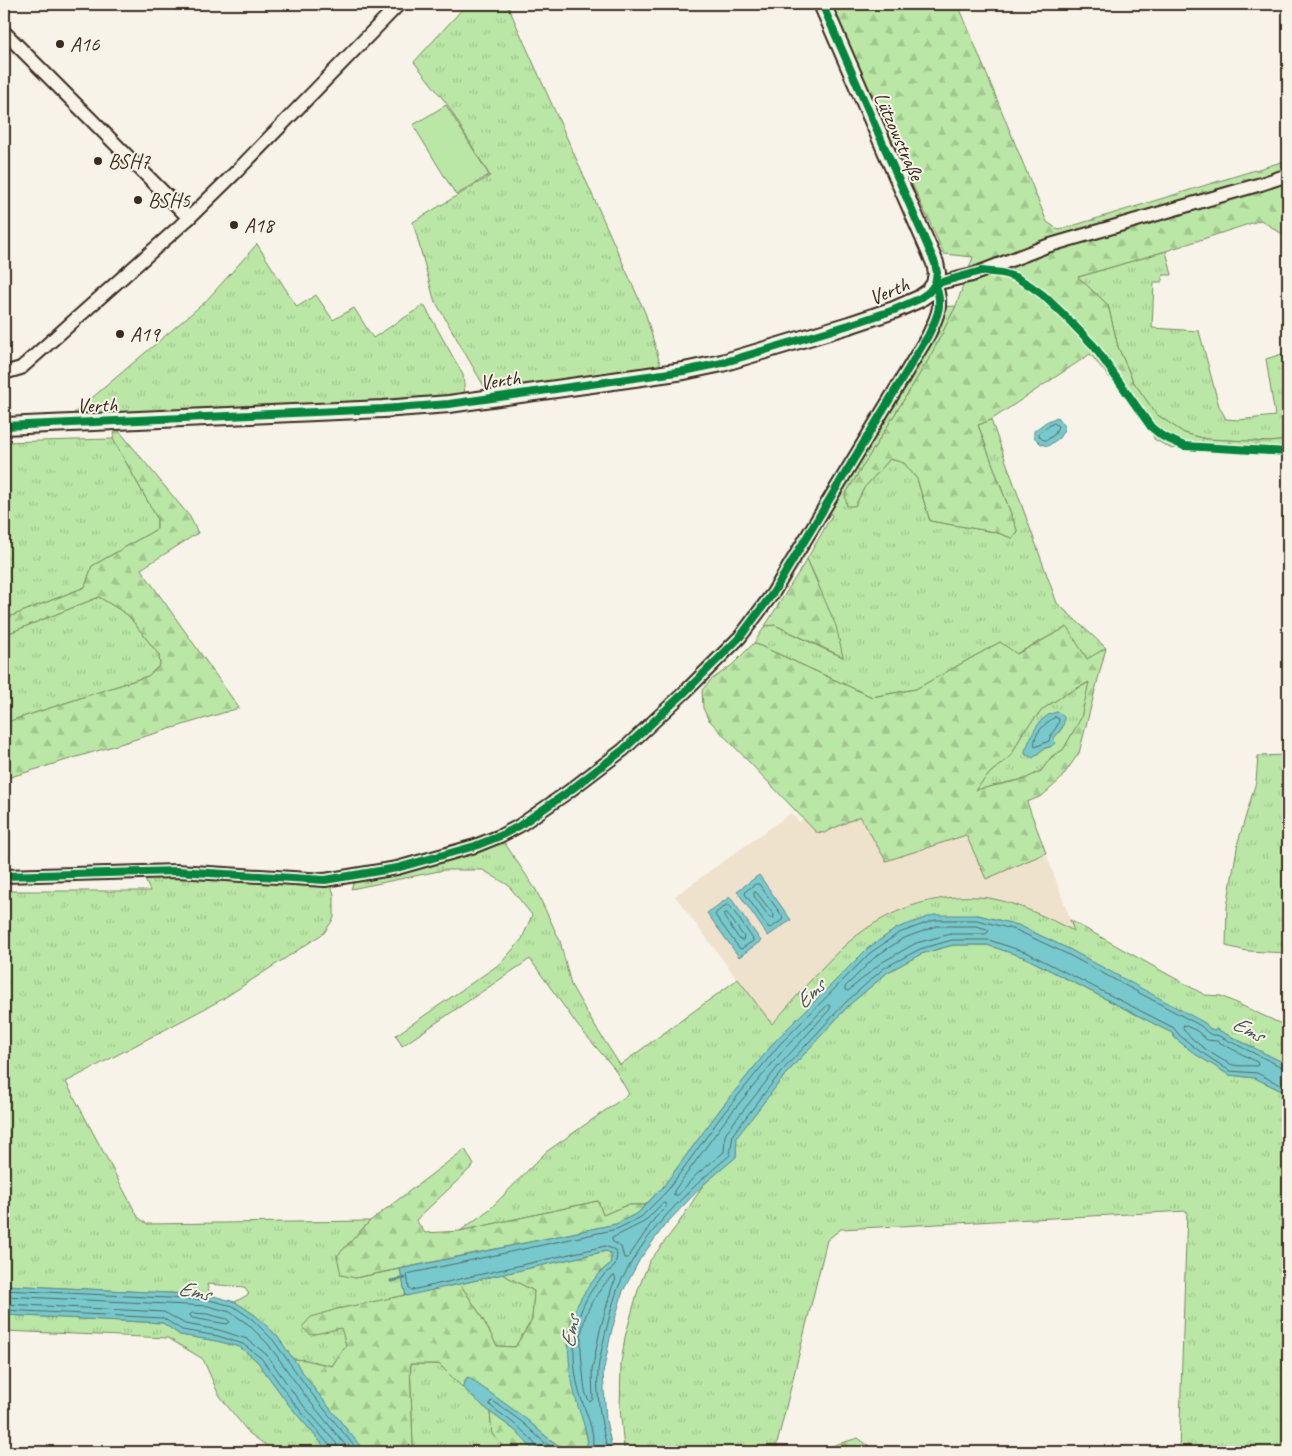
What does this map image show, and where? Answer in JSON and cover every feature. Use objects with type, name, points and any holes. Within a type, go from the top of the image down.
[{"type":"street","points":[[4,374],[21,368],[189,218],[399,4]]},
{"type":"street","name":"Lützowstraße","points":[[822,4],[936,263],[935,284]]},
{"type":"street","points":[[4,32],[189,218]]},
{"type":"street","name":"Verth","points":[[4,426],[383,409],[458,403],[684,371],[722,363],[849,325],[894,310],[919,299],[929,292],[935,284],[972,275],[1047,246],[1288,175]]},
{"type":"street","points":[[4,876],[177,870],[325,880],[416,864],[475,846],[519,826],[623,750],[740,637],[756,617],[773,594],[928,336],[935,322],[939,307],[940,296],[935,284]]},
{"type":"shaded area","points":[[921,786],[1037,791],[1042,796],[1027,802],[1075,932],[1015,905],[990,898],[964,896],[938,898],[912,905],[888,915],[864,930],[842,948],[771,1024],[675,896],[791,813],[799,822],[805,818],[816,832]]},
{"type":"green space","points":[[467,4],[507,4],[646,315],[661,367],[647,367],[499,392],[485,388],[434,299],[413,222],[490,176],[447,104],[414,62]]},
{"type":"green space","points":[[830,4],[958,4],[1047,222],[1059,230],[1288,160],[1288,238],[1261,220],[1078,277],[1108,305],[1118,347],[1133,381],[1156,414],[1184,433],[1206,439],[1270,442],[1288,440],[1288,452],[1184,446],[1172,449],[1154,439],[1151,427],[1090,354],[991,420],[978,425],[1018,533],[1012,538],[995,532],[930,521],[917,479],[904,463],[890,459],[864,488],[855,506],[847,506],[845,495],[929,359],[956,306],[973,257],[944,254]]},
{"type":"green space","points":[[446,105],[489,175],[456,195],[413,125]]},
{"type":"green space","points":[[257,244],[297,307],[316,295],[333,320],[354,308],[373,338],[424,305],[463,375],[465,395],[268,409],[73,414],[205,302]]},
{"type":"green space","points":[[1166,251],[1172,275],[1163,275],[1162,282],[1154,282],[1152,328],[1199,331],[1219,406],[1226,419],[1238,420],[1275,416],[1266,359],[1288,352],[1288,440],[1270,442],[1206,439],[1184,433],[1156,414],[1133,381],[1118,347],[1108,305],[1078,277]]},
{"type":"green space","points":[[956,306],[929,359],[845,495],[855,506],[864,488],[890,459],[904,463],[917,479],[930,521],[995,532],[1012,538],[1018,533],[978,425],[991,420],[1057,603],[1106,648],[1087,660],[1067,627],[1016,654],[1000,642],[916,689],[872,697],[754,643],[765,626],[775,625],[843,657],[817,581],[807,559],[832,515],[824,508],[939,307]]},
{"type":"green space","points":[[116,427],[190,517],[198,533],[141,569],[239,708],[4,779],[4,723],[148,676],[160,665],[159,655],[128,615],[99,597],[4,635],[4,619],[85,587],[92,566],[157,529],[157,518],[113,439]]},
{"type":"green space","points":[[113,439],[157,518],[157,529],[92,566],[85,587],[4,619],[4,442]]},
{"type":"green space","points":[[807,559],[836,626],[843,657],[775,625],[765,626]]},
{"type":"green space","points":[[99,597],[128,615],[159,655],[160,665],[148,676],[4,723],[4,635]]},
{"type":"green space","points":[[1067,627],[1087,659],[1106,648],[1079,753],[1060,780],[1042,796],[1027,802],[1046,853],[986,879],[966,835],[886,861],[860,816],[824,833],[816,832],[708,719],[703,708],[702,690],[711,680],[732,665],[754,643],[872,697],[916,689],[1000,642],[1017,654]],"holes":[[[1089,682],[1081,718],[1063,750],[1052,756],[1041,771],[1025,779],[975,790],[991,772],[1011,756],[1023,732],[1043,709]]]},
{"type":"green space","points":[[1090,682],[1081,718],[1063,750],[1052,756],[1041,771],[1025,779],[974,791],[991,772],[1011,756],[1023,732],[1043,709],[1064,695]],"holes":[[[1063,727],[1054,738],[1050,747],[1042,750],[1037,756],[1026,748]]]},
{"type":"green space","points":[[1288,755],[1288,953],[1247,951],[1226,946],[1227,907],[1238,842],[1256,782],[1258,756]]},
{"type":"green space","points":[[500,836],[536,890],[560,941],[571,985],[620,1065],[738,979],[772,1024],[842,948],[874,924],[910,906],[948,898],[969,897],[989,898],[1011,903],[1074,931],[1070,920],[1205,995],[1221,996],[1288,1027],[1288,1065],[1216,1029],[1213,1030],[1069,949],[1018,925],[978,915],[897,928],[867,949],[776,1040],[719,1111],[663,1187],[645,1205],[627,1205],[603,1215],[598,1201],[460,1231],[490,1209],[546,1152],[629,1094],[614,1068],[578,1026],[530,959],[402,1046],[396,1035],[501,963],[522,939],[532,915],[508,885],[483,870],[444,870],[351,889],[356,876]]},
{"type":"green space","points":[[175,875],[331,886],[334,894],[334,918],[324,933],[221,1000],[66,1082],[138,1217],[147,1224],[370,1221],[337,1256],[355,1278],[400,1269],[406,1296],[337,1309],[346,1345],[332,1366],[293,1359],[277,1336],[255,1315],[235,1302],[249,1294],[244,1287],[207,1284],[210,1295],[4,1285],[4,891],[150,891],[144,877]]},
{"type":"green space","points":[[953,945],[987,945],[1026,958],[1172,1033],[1175,1038],[1195,1054],[1229,1075],[1255,1078],[1288,1094],[1288,1452],[1179,1452],[1187,1211],[841,1229],[827,1240],[775,1452],[626,1452],[624,1450],[620,1407],[621,1363],[625,1337],[638,1290],[649,1262],[678,1224],[704,1184],[736,1157],[736,1137],[785,1075],[849,1005],[888,972],[921,954]]},
{"type":"green space","points":[[465,1149],[474,1165],[416,1220],[425,1233],[460,1231],[598,1201],[603,1215],[627,1205],[645,1205],[638,1213],[616,1224],[355,1278],[341,1275],[337,1256],[370,1221]]},
{"type":"green space","points":[[607,1251],[612,1254],[610,1264],[600,1272],[585,1428],[588,1443],[582,1452],[556,1444],[522,1416],[467,1377],[462,1387],[439,1364],[410,1364],[413,1446],[409,1452],[365,1452],[293,1359],[332,1366],[346,1345],[341,1328],[311,1335],[302,1327],[311,1317],[337,1309],[460,1284],[480,1314],[497,1346],[515,1347],[532,1320],[534,1291],[502,1274]]},
{"type":"green space","points":[[502,1274],[534,1291],[532,1320],[515,1347],[497,1346],[480,1314],[460,1284]]},
{"type":"green space","points":[[4,1315],[163,1323],[180,1335],[240,1347],[257,1361],[289,1405],[329,1452],[275,1452],[249,1433],[228,1407],[218,1393],[203,1359],[168,1338],[4,1331]]},
{"type":"green space","points":[[410,1364],[439,1364],[490,1412],[492,1434],[508,1452],[409,1452],[413,1446]]},
{"type":"green space","points":[[490,1412],[516,1431],[535,1452],[508,1452],[492,1434]]},
{"type":"green space","points":[[858,1438],[869,1446],[867,1452],[811,1452]]},
{"type":"water","points":[[1057,417],[1064,426],[1064,430],[1059,438],[1048,446],[1041,444],[1034,437],[1034,431]]},
{"type":"water","points":[[1058,712],[1064,717],[1064,724],[1054,738],[1055,743],[1043,749],[1033,758],[1025,754],[1036,727],[1045,717]]},
{"type":"water","points":[[759,875],[791,920],[768,936],[737,891]]},
{"type":"water","points":[[730,897],[761,941],[739,957],[707,913]]},
{"type":"water","name":"Ems","points":[[934,915],[978,915],[1018,925],[1069,949],[1205,1023],[1209,1028],[1216,1029],[1288,1065],[1288,1094],[1255,1078],[1229,1075],[1195,1054],[1175,1038],[1172,1033],[1026,958],[987,945],[953,945],[921,954],[888,972],[849,1005],[785,1075],[737,1137],[736,1157],[704,1184],[665,1225],[640,1259],[623,1291],[611,1333],[603,1373],[606,1421],[613,1452],[535,1452],[516,1431],[490,1412],[462,1387],[468,1377],[522,1416],[556,1444],[564,1448],[582,1451],[588,1442],[572,1378],[569,1354],[569,1329],[582,1297],[598,1275],[610,1264],[612,1254],[606,1251],[406,1296],[400,1269],[616,1224],[638,1213],[663,1187],[719,1111],[776,1040],[867,949],[897,928]]},
{"type":"water","points":[[4,1285],[210,1295],[235,1302],[255,1315],[277,1336],[316,1391],[365,1452],[329,1452],[289,1405],[257,1361],[240,1347],[180,1335],[163,1323],[4,1315]]},
{"type":"waterway","points":[[391,1281],[405,1278]]},
{"type":"cycle path","points":[[822,4],[935,263],[937,273],[935,284]]},
{"type":"cycle path","points":[[4,426],[383,409],[449,404],[684,371],[722,363],[894,310],[919,299],[929,292],[935,284],[981,271],[1002,273],[1015,277],[1043,295],[1094,346],[1151,427],[1162,436],[1184,446],[1288,452]]},
{"type":"cycle path","points":[[4,876],[177,871],[325,880],[397,868],[475,846],[519,826],[623,750],[740,637],[773,593],[928,336],[937,317],[939,305],[938,291],[935,284]]},
{"type":"place","name":"A16","points":[[60,44]]},
{"type":"place","name":"BSH7","points":[[98,161]]},
{"type":"place","name":"BSH5","points":[[138,200]]},
{"type":"place","name":"A18","points":[[234,225]]},
{"type":"place","name":"A19","points":[[120,334]]}]
